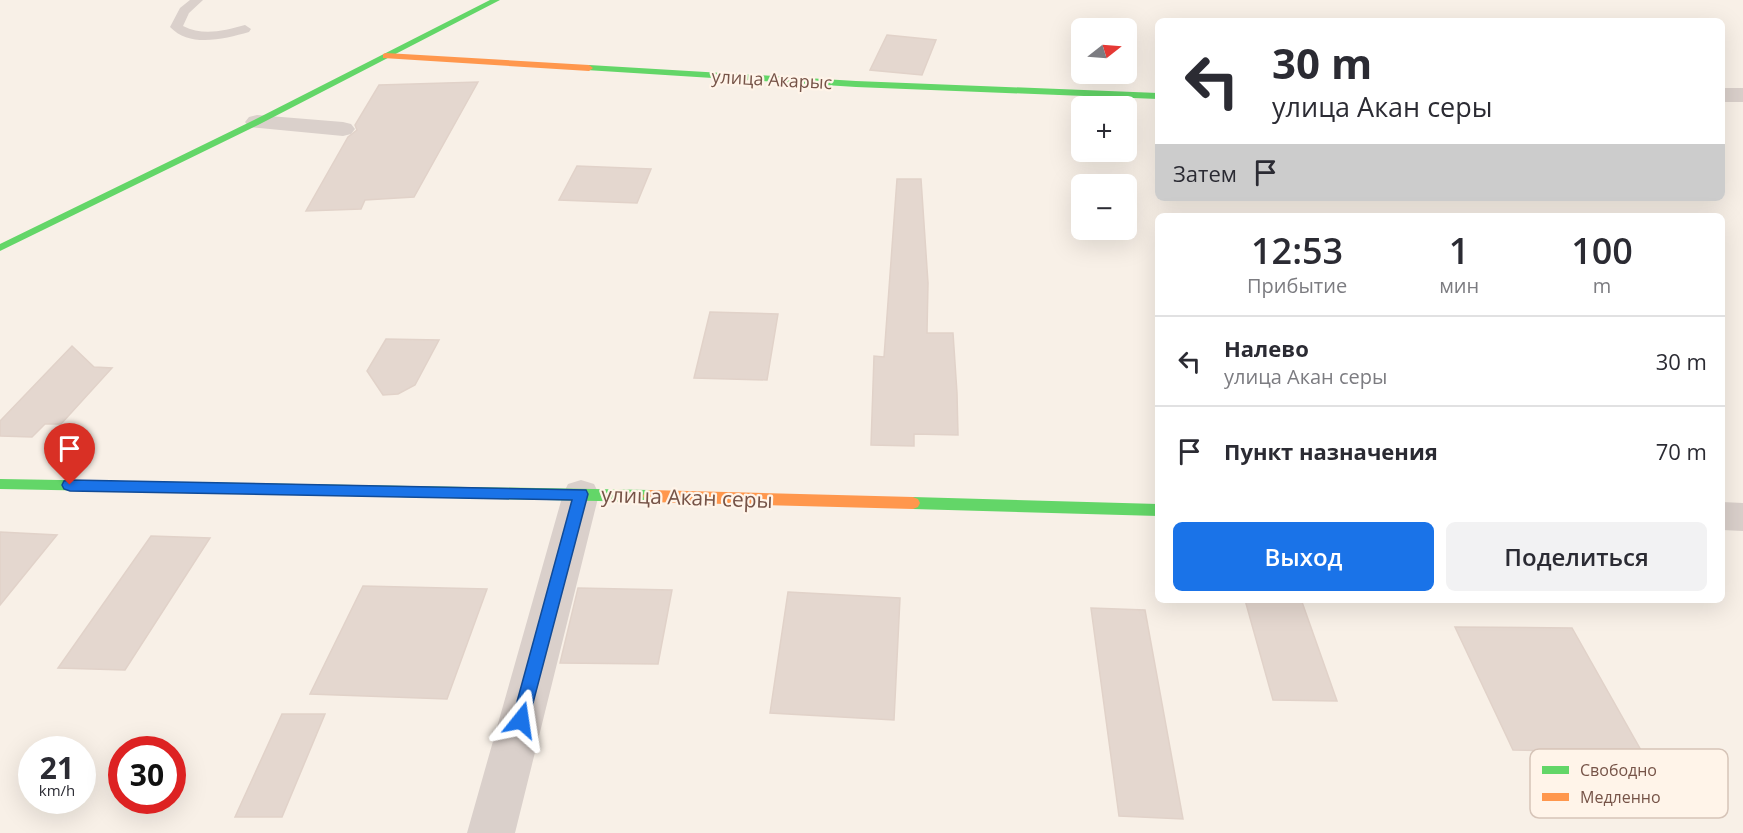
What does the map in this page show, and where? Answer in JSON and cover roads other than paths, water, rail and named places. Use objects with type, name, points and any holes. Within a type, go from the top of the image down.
[{"type":"street","points":[[0,248],[257,122],[496,0]]},
{"type":"street","name":"улица Акарыс","points":[[386,56],[844,84],[1155,96]]},
{"type":"street","points":[[1725,95],[1743,95]]},
{"type":"street","points":[[257,122],[343,129]]},
{"type":"street","name":"улица Акан серы","points":[[0,484],[580,494],[1155,510]]},
{"type":"street","points":[[491,833],[580,494]]},
{"type":"street","points":[[1725,516],[1743,517]]},
{"type":"lane","points":[[197,0],[184,11],[176,27],[193,36],[223,35],[246,29]]}]
